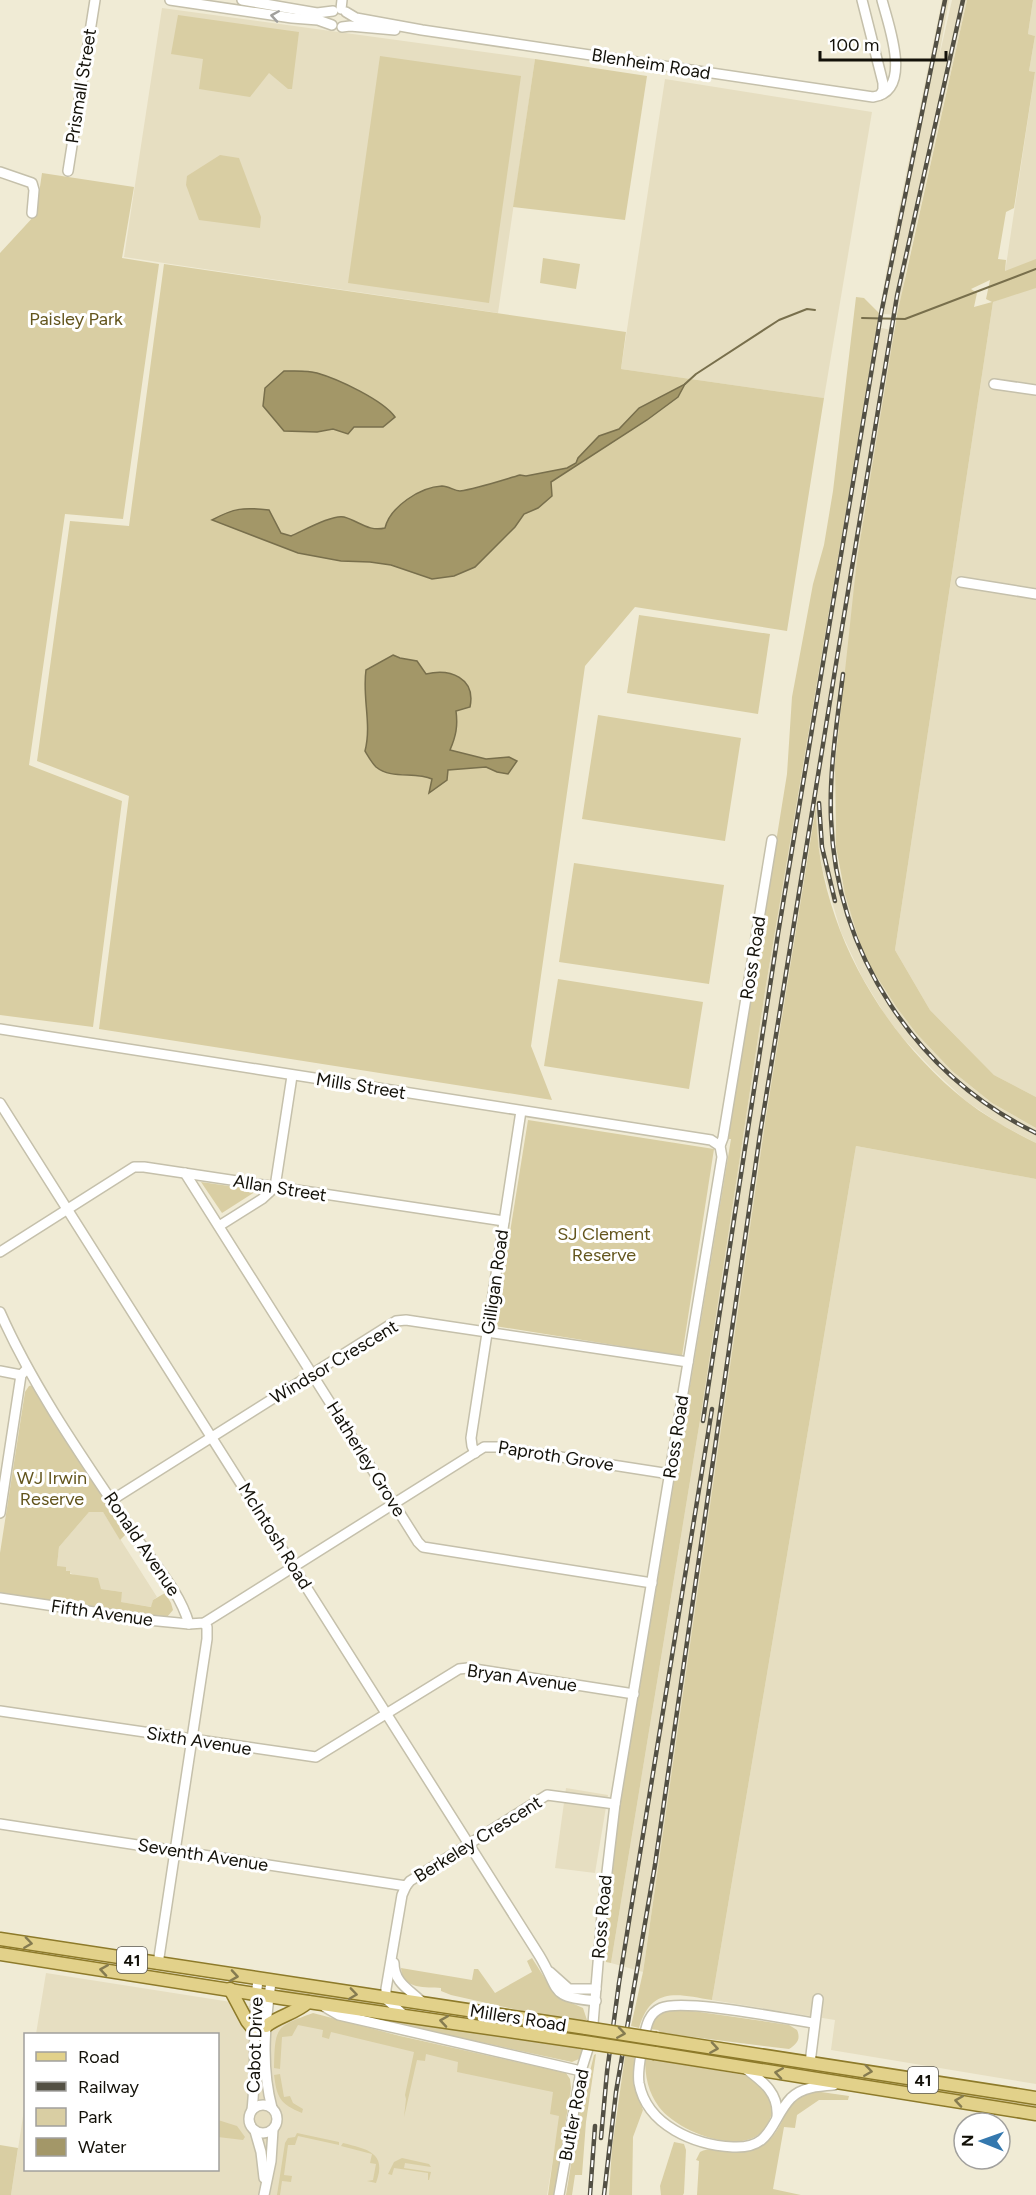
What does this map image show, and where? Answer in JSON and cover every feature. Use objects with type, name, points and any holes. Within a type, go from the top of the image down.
[{"type":"main road","name":"Millers Road","points":[[0,1939],[424,2004],[588,2035],[655,2053],[1036,2114]]},
{"type":"main road","name":"Millers Road","points":[[0,1954],[404,2015],[588,2035],[656,2039],[1036,2098]]},
{"type":"main road","points":[[230,1989],[247,2021],[261,2028],[279,2017],[313,2003]]},
{"type":"street","name":"Prismall Street","points":[[68,171],[94,0]]},
{"type":"street","name":"Blenheim Road","points":[[170,0],[318,20],[337,26],[375,25],[422,30],[866,96],[880,95]]},
{"type":"street","name":"Blenheim Road","points":[[242,0],[312,13],[340,8],[356,18],[375,25]]},
{"type":"street","points":[[862,0],[883,83],[880,95]]},
{"type":"street","points":[[880,95],[891,85],[896,63],[882,0]]},
{"type":"street","points":[[340,8],[348,21],[337,26],[330,18],[340,8]]},
{"type":"street","points":[[0,172],[32,183],[34,190],[32,213]]},
{"type":"street","points":[[994,384],[1036,390]]},
{"type":"street","points":[[961,582],[1036,592]]},
{"type":"street","name":"Ross Road","points":[[588,2035],[596,2001],[606,1868],[615,1804],[722,1157],[720,1146],[772,840]]},
{"type":"street","name":"Mills Street","points":[[0,1029],[711,1140],[720,1146]]},
{"type":"street","points":[[219,1226],[262,1199],[275,1187],[292,1076]]},
{"type":"street","name":"McIntosh Road","points":[[0,1103],[549,1971],[568,1989],[596,1989]]},
{"type":"street","name":"Gilligan Road","points":[[475,1453],[471,1438],[521,1111]]},
{"type":"street","name":"Allan Street","points":[[0,1252],[134,1167],[504,1221]]},
{"type":"street","name":"Hatherley Grove","points":[[185,1173],[418,1542],[428,1550],[652,1583]]},
{"type":"street","name":"Ronald Avenue","points":[[0,1312],[24,1372],[183,1606],[189,1624]]},
{"type":"street","name":"Windsor Crescent","points":[[112,1500],[396,1321],[406,1320],[688,1362]]},
{"type":"street","points":[[0,1371],[24,1372],[2,1485],[0,1513]]},
{"type":"street","name":"Paproth Grove","points":[[204,1623],[484,1447],[497,1447],[670,1474]]},
{"type":"street","name":"Fifth Avenue","points":[[0,1598],[148,1620],[189,1624],[204,1623]]},
{"type":"street","points":[[158,1964],[207,1639],[207,1627],[204,1623]]},
{"type":"street","name":"Bryan Avenue","points":[[387,1714],[459,1669],[468,1668],[634,1694]]},
{"type":"street","name":"Sixth Avenue","points":[[0,1711],[316,1757],[387,1714]]},
{"type":"street","name":"Berkeley Crescent","points":[[386,1999],[402,1895],[406,1886],[547,1795],[615,1804]]},
{"type":"street","name":"Seventh Avenue","points":[[0,1824],[406,1886]]},
{"type":"street","name":"Berkeley Crescent","points":[[394,1948],[394,1971],[399,1983],[424,2004]]},
{"type":"street","name":"McIntosh Road","points":[[549,1971],[554,1987],[564,1997],[596,2001]]},
{"type":"street","name":"Cabot Drive","points":[[252,2110],[265,1981]]},
{"type":"street","points":[[386,1999],[404,2015]]},
{"type":"street","points":[[810,2063],[818,1999]]},
{"type":"street","name":"Millers Road","points":[[313,2003],[339,2015],[581,2071]]},
{"type":"street","points":[[814,2023],[688,2005],[660,2008],[652,2014],[646,2025],[639,2067],[639,2084],[647,2103],[658,2118],[672,2130],[695,2140],[733,2147],[759,2143],[768,2135],[791,2098],[803,2091],[814,2087],[844,2083]]},
{"type":"street","name":"Cabot Drive","points":[[261,2028],[265,2073],[272,2108]]},
{"type":"street","name":"Butler Road","points":[[560,2195],[588,2035]]},
{"type":"street","points":[[744,2067],[768,2087],[775,2097],[778,2108],[777,2120]]},
{"type":"street","points":[[264,2105],[272,2108],[277,2118],[273,2130],[271,2162],[265,2193],[263,2165],[255,2131],[249,2120],[252,2110],[264,2105]]},
{"type":"street","points":[[255,2131],[262,2134],[273,2130]]},
{"type":"shaded area","points":[[942,0],[949,0],[938,62],[952,0],[967,0],[906,271],[899,315],[881,314],[879,313],[890,252]]},
{"type":"shaded area","points":[[1033,0],[1036,0],[1036,1097],[994,1075],[930,1010],[895,950],[993,302],[1001,299],[1035,72],[1029,71],[1035,36],[1028,34]]},
{"type":"shaded area","points":[[162,8],[535,59],[498,313],[124,257]]},
{"type":"shaded area","points":[[665,79],[872,112],[824,398],[621,369]]},
{"type":"shaded area","points":[[877,327],[896,331],[857,559],[850,645],[837,741],[834,805],[839,870],[860,944],[871,968],[897,1008],[916,1033],[952,1071],[992,1103],[1036,1128],[1036,1143],[1000,1124],[966,1101],[901,1036],[884,1013],[862,977],[841,932],[823,871],[815,811],[765,1123],[643,1972],[611,1963],[702,1408],[766,985]]},
{"type":"shaded area","points":[[856,1146],[1036,1179],[1036,2084],[831,2050],[835,2020],[712,2000]]},
{"type":"shaded area","points":[[89,1512],[103,1512],[157,1597],[153,1600],[152,1607],[120,1602],[122,1592],[101,1589],[57,1566],[59,1547]]},
{"type":"shaded area","points":[[566,1788],[608,1795],[595,1873],[555,1868]]},
{"type":"shaded area","points":[[46,1973],[231,2002],[566,2080],[547,2195],[11,2195],[24,2110],[24,2171],[219,2171],[219,2033],[36,2033]]},
{"type":"green space","points":[[967,0],[1033,0],[1028,34],[1035,36],[1029,71],[1035,72],[1014,208],[1006,212],[998,259],[1006,260],[1005,271],[1036,259],[1036,288],[993,302],[895,950],[930,1010],[994,1075],[1036,1097],[1036,1128],[992,1103],[952,1071],[916,1033],[897,1008],[871,968],[860,944],[845,894],[836,847],[835,764],[857,559],[897,315]],"holes":[[[990,280],[986,299],[992,302],[974,307],[977,293],[971,289]]]},
{"type":"green space","points":[[178,15],[299,32],[292,89],[288,89],[269,73],[250,97],[199,89],[203,59],[171,54]]},
{"type":"green space","points":[[380,56],[521,76],[489,303],[348,283]]},
{"type":"green space","points":[[535,59],[647,76],[625,220],[513,207]]},
{"type":"green space","points":[[220,155],[239,158],[261,217],[260,228],[199,220],[186,185],[187,176]]},
{"type":"green space","name":"Paisley Park","points":[[42,173],[134,187],[122,258],[159,264],[123,519],[65,514],[29,765],[122,801],[93,1027],[0,1015],[0,253],[36,214]]},
{"type":"green space","points":[[543,258],[580,264],[576,289],[540,283]]},
{"type":"green space","points":[[164,264],[626,332],[621,369],[824,398],[787,631],[635,607],[585,666],[531,1046],[552,1100],[99,1029],[129,796],[37,761],[70,521],[129,526]]},
{"type":"green space","points":[[856,297],[864,298],[879,313],[877,327],[766,985],[702,1408],[611,1963],[606,1962],[607,1916],[615,1837],[731,1139],[728,1139],[787,774],[792,697],[833,491]]},
{"type":"green space","points":[[639,615],[770,634],[758,714],[627,693]]},
{"type":"green space","points":[[598,715],[741,738],[725,841],[582,819]]},
{"type":"green space","points":[[816,806],[819,848],[827,890],[840,931],[858,970],[880,1007],[905,1041],[934,1073],[974,1107],[1036,1143],[1036,1179],[856,1146],[712,2000],[677,1995],[658,1999],[644,2014],[639,2028],[631,2026],[643,1972],[765,1123]]},
{"type":"green space","points":[[574,863],[724,885],[709,984],[559,962]]},
{"type":"green space","points":[[558,979],[703,1002],[689,1089],[544,1066]]},
{"type":"green space","name":"SJ Clement Reserve","points":[[528,1120],[714,1149],[682,1356],[495,1326]]},
{"type":"green space","points":[[201,1182],[258,1190],[222,1213]]},
{"type":"green space","name":"WJ Irwin Reserve","points":[[33,1385],[47,1400],[127,1533],[120,1540],[103,1512],[89,1512],[59,1547],[57,1566],[66,1567],[66,1571],[70,1571],[70,1574],[98,1578],[101,1589],[122,1592],[121,1602],[151,1607],[153,1600],[165,1593],[173,1610],[167,1617],[0,1593],[0,1553],[25,1392],[29,1386]]},
{"type":"green space","points":[[532,1958],[556,1996],[583,2008],[587,2020],[581,2021],[522,2011],[451,1995],[441,1991],[441,1988],[416,1986],[406,1980],[401,1968],[472,1980],[474,1969],[478,1969],[495,1993],[532,1972],[527,1961]]},
{"type":"green space","points":[[282,1989],[384,2003],[383,2007],[276,1991]]},
{"type":"green space","points":[[679,2009],[789,2025],[797,2030],[798,2039],[789,2049],[661,2033],[650,2029],[661,2014]]},
{"type":"green space","points":[[313,2013],[400,2036],[566,2073],[570,2079],[571,2088],[554,2195],[548,2195],[559,2116],[550,2114],[553,2092],[457,2072],[458,2062],[426,2054],[425,2061],[417,2060],[404,2117],[405,2095],[414,2052],[331,2032],[329,2039],[322,2037],[323,2030],[298,2025],[292,2036],[282,2037],[280,2069],[274,2068],[275,2044],[280,2030],[291,2022]]},
{"type":"green space","points":[[378,2017],[584,2049],[579,2059],[572,2062],[378,2020]]},
{"type":"green space","points":[[648,2043],[1036,2103],[1036,2107],[648,2047]]},
{"type":"green space","points":[[596,2054],[586,2122],[582,2175],[575,2175],[572,2195],[566,2195],[579,2116]]},
{"type":"green space","points":[[625,2056],[634,2057],[636,2091],[643,2110],[633,2137],[632,2195],[609,2195],[612,2148]]},
{"type":"green space","points":[[645,2058],[750,2076],[764,2086],[774,2107],[768,2123],[762,2132],[751,2139],[738,2141],[723,2141],[692,2131],[667,2116],[655,2101],[648,2084]]},
{"type":"green space","points":[[280,2074],[284,2097],[290,2096],[293,2103],[303,2109],[302,2113],[284,2103],[278,2095],[274,2075]]},
{"type":"green space","points":[[819,2089],[821,2092],[849,2096],[848,2100],[819,2100],[797,2115],[795,2128],[784,2127],[773,2189],[801,2195],[697,2195],[699,2161],[696,2160],[700,2152],[713,2149],[744,2151],[760,2146],[776,2133],[796,2101]]},
{"type":"green space","points":[[219,2120],[237,2126],[245,2137],[243,2140],[219,2137]]},
{"type":"green space","points":[[297,2133],[339,2142],[339,2145],[298,2136],[295,2145],[288,2145],[284,2175],[292,2176],[291,2182],[282,2181],[280,2195],[277,2195],[285,2143],[288,2138],[295,2137]]},
{"type":"green space","points":[[674,2142],[684,2144],[686,2150],[684,2193],[683,2195],[661,2195],[660,2186]]},
{"type":"green space","points":[[343,2143],[367,2150],[373,2154],[377,2158],[379,2173],[376,2183],[367,2181],[373,2180],[376,2164],[370,2163],[372,2154],[341,2146]]},
{"type":"green space","points":[[0,2145],[18,2148],[11,2195],[0,2195]]},
{"type":"green space","points":[[402,2158],[429,2164],[431,2167],[405,2163],[404,2168],[431,2172],[429,2180],[428,2173],[394,2168],[392,2175],[388,2174],[394,2162]]},
{"type":"water","points":[[284,371],[313,372],[336,380],[371,397],[395,417],[383,427],[354,427],[348,434],[333,429],[317,432],[284,431],[263,406],[265,388]]},
{"type":"water","points":[[685,384],[678,397],[647,420],[551,482],[552,496],[538,508],[524,514],[515,527],[475,567],[454,576],[432,579],[391,565],[341,561],[298,553],[212,520],[239,509],[253,509],[269,510],[281,533],[291,536],[326,520],[339,517],[374,529],[385,528],[399,506],[416,494],[433,487],[442,486],[460,491],[520,475],[526,476],[567,468],[576,463],[599,436],[619,429],[639,408]]},
{"type":"water","points":[[393,655],[417,661],[426,674],[452,674],[465,682],[471,697],[470,707],[456,711],[456,731],[450,750],[486,759],[509,757],[517,761],[508,774],[486,767],[448,770],[447,780],[429,793],[432,779],[389,773],[376,767],[365,751],[368,731],[366,670]]},
{"type":"waterway","points":[[862,318],[905,319],[1036,269]]},
{"type":"waterway","points":[[685,384],[696,374],[779,320],[807,309],[815,310]]},
{"type":"railway","points":[[703,1421],[778,934],[881,314],[945,0]]},
{"type":"railway","points":[[604,2195],[616,2092],[655,1865],[760,1134],[836,664],[897,296],[963,0]]},
{"type":"railway","points":[[843,674],[832,765],[831,819],[836,869],[848,916],[866,962],[890,1004],[919,1043],[954,1078],[993,1108],[1036,1133]]},
{"type":"railway","points":[[819,803],[822,847],[835,901]]},
{"type":"railway","points":[[601,2138],[619,1983],[712,1409]]},
{"type":"railway","points":[[590,2195],[595,2126]]}]
